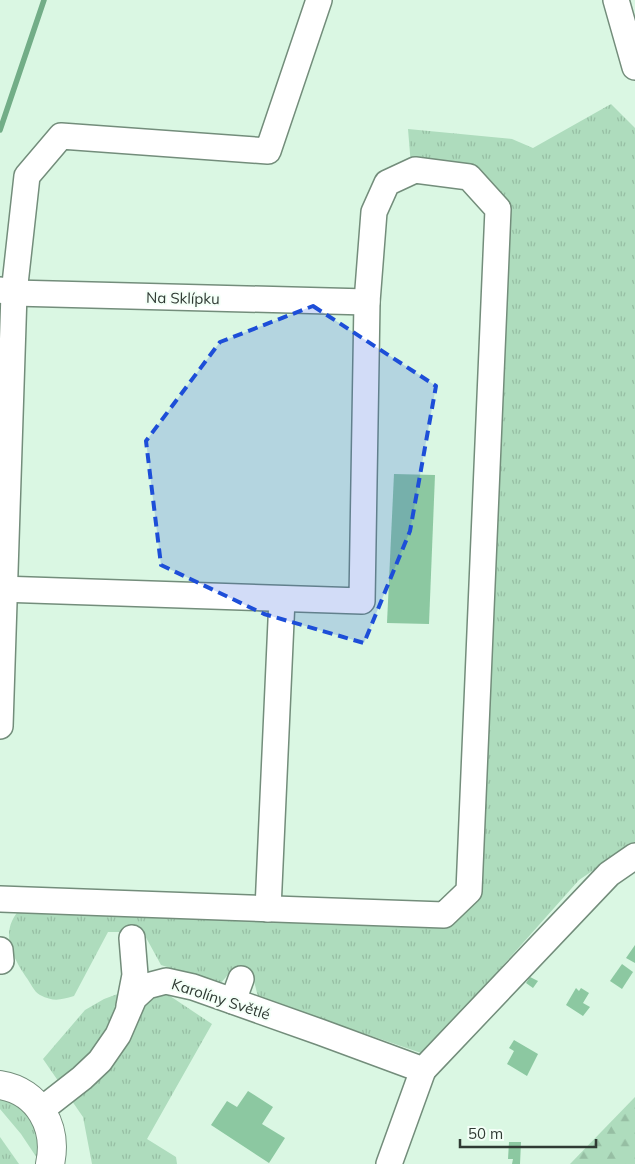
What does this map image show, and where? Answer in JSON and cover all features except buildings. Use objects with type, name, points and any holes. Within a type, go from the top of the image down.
[{"type":"main road","points":[[1,1083],[24,1094],[41,1110],[51,1131],[53,1142],[50,1164]]},
{"type":"street","points":[[0,726],[7,292],[27,176],[61,136],[268,151],[319,0]]},
{"type":"street","points":[[616,0],[635,67]]},
{"type":"street","points":[[0,899],[444,914],[468,892],[498,209],[469,178],[415,170],[387,182],[374,212],[367,302],[362,601],[2,589]]},
{"type":"street","name":"Na Sklípku","points":[[7,292],[367,302]]},
{"type":"street","points":[[268,908],[282,599]]},
{"type":"street","points":[[388,1164],[423,1070],[609,874],[635,856]]},
{"type":"street","points":[[127,1013],[136,976],[132,938]]},
{"type":"street","name":"Karolíny Světlé","points":[[41,1110],[82,1078],[100,1060],[118,1034],[134,998],[146,986],[166,981],[193,987],[237,990],[423,1070]]},
{"type":"highlighted area","points":[[313,306],[436,386],[410,531],[364,643],[264,614],[161,565],[146,441],[220,342]]},
{"type":"green space","points":[[611,104],[635,128],[635,842],[579,880],[424,1054],[258,997],[253,977],[232,970],[220,984],[161,965],[143,932],[108,932],[74,996],[57,1000],[38,994],[15,959],[9,941],[11,924],[15,915],[22,907],[463,914],[503,204],[411,166],[408,129],[512,139],[533,148]]},
{"type":"green space","points":[[134,988],[158,988],[212,1024],[147,1139],[176,1157],[177,1164],[92,1164],[83,1117],[43,1059],[85,1010],[104,999]]},
{"type":"green space","points":[[0,1096],[23,1107],[39,1132],[39,1161],[21,1134],[0,1109]]},
{"type":"green space","points":[[635,1097],[635,1164],[570,1164]]},
{"type":"green space","points":[[0,1137],[19,1164],[0,1164]]},
{"type":"waterway","points":[[0,130],[44,0]]}]
